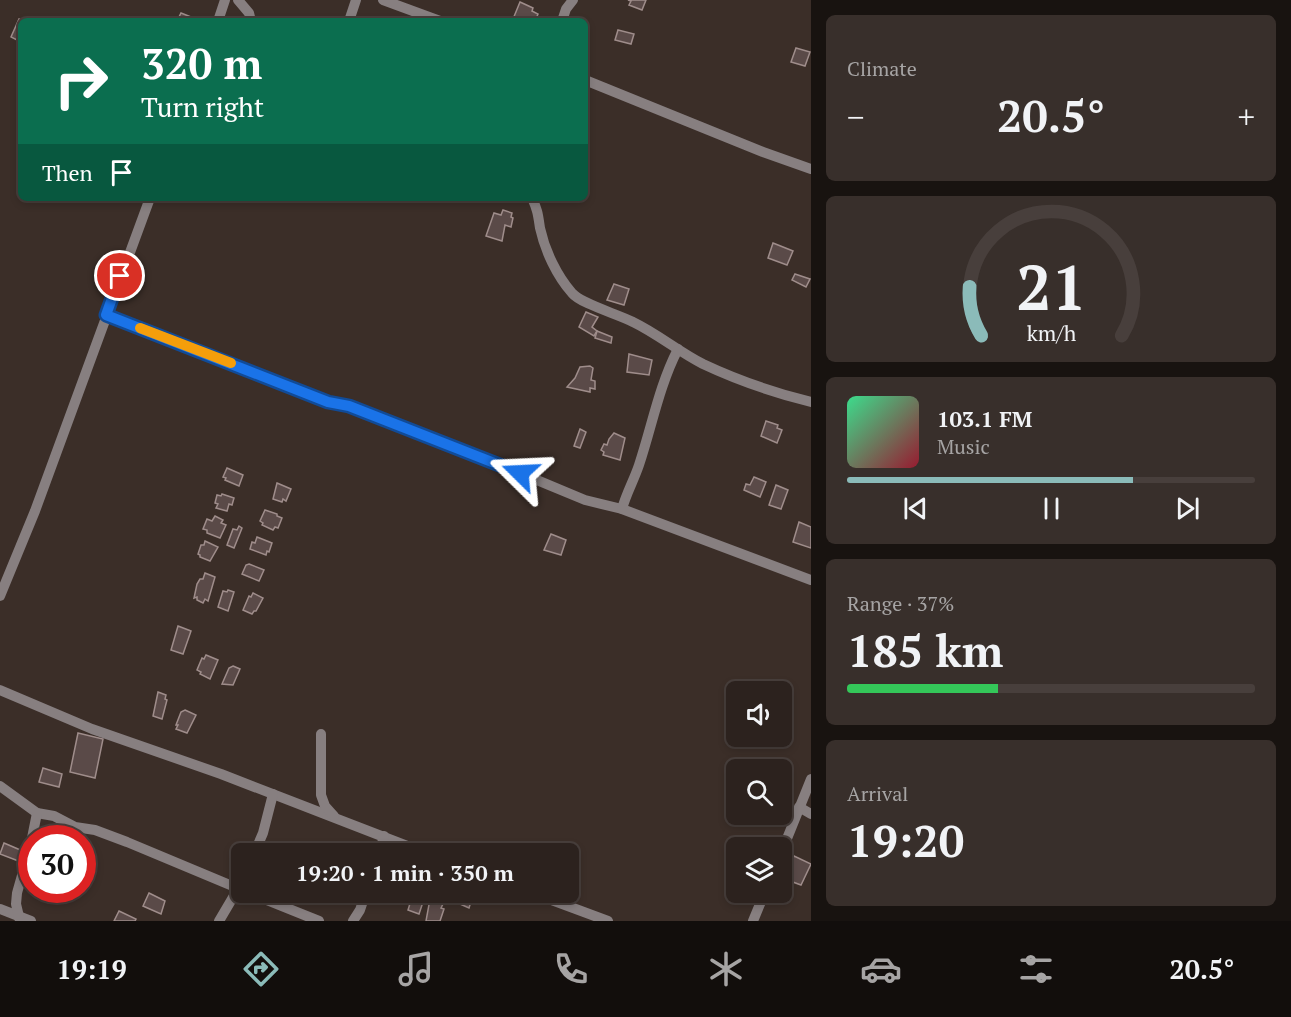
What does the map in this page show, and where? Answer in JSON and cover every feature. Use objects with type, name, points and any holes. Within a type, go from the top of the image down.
[{"type":"street","points":[[219,18],[225,0]]},
{"type":"street","points":[[238,0],[250,18]]},
{"type":"street","points":[[350,18],[356,0]]},
{"type":"street","points":[[383,0],[432,18]]},
{"type":"street","points":[[563,18],[573,0]]},
{"type":"street","points":[[588,81],[811,169]]},
{"type":"street","points":[[0,596],[35,511],[149,201]]},
{"type":"street","points":[[533,201],[540,216],[540,227],[552,263],[580,302],[594,305],[633,322],[703,364],[747,382],[811,402]]},
{"type":"street","points":[[106,315],[328,402],[349,406],[585,500],[622,509],[811,580]]},
{"type":"street","points":[[622,509],[639,466],[668,368],[678,349]]},
{"type":"street","points":[[0,690],[92,729],[401,843]]},
{"type":"street","points":[[321,734],[321,795],[325,806],[337,819]]},
{"type":"street","points":[[787,837],[811,778]]},
{"type":"street","points":[[0,786],[37,813],[54,816],[75,827],[94,830],[127,842],[231,884]]},
{"type":"street","points":[[259,843],[273,794]]},
{"type":"street","points":[[799,807],[811,814]]},
{"type":"street","points":[[35,825],[37,813]]},
{"type":"street","points":[[382,843],[384,836]]},
{"type":"street","points":[[18,893],[16,904],[24,920]]},
{"type":"street","points":[[219,921],[232,903]]},
{"type":"street","points":[[277,903],[319,921]]},
{"type":"street","points":[[353,921],[362,903]]},
{"type":"street","points":[[560,903],[609,921]]},
{"type":"street","points":[[753,921],[760,903]]},
{"type":"street","points":[[0,909],[24,920]]},
{"type":"building","points":[[628,0],[646,0],[642,10],[629,5],[631,1]]},
{"type":"building","points":[[520,2],[533,8],[532,11],[538,14],[536,18],[513,18]]},
{"type":"building","points":[[181,13],[194,18],[178,18]]},
{"type":"building","points":[[18,21],[18,40],[11,37]]},
{"type":"building","points":[[618,30],[634,34],[631,44],[615,40]]},
{"type":"building","points":[[796,48],[810,52],[805,66],[791,62]]},
{"type":"building","points":[[503,210],[512,213],[513,218],[511,227],[505,225],[502,241],[486,236],[494,213],[501,215]]},
{"type":"building","points":[[773,243],[793,251],[787,265],[768,258]]},
{"type":"building","points":[[795,274],[810,279],[806,287],[792,280]]},
{"type":"building","points":[[614,284],[629,289],[624,305],[607,300]]},
{"type":"building","points":[[586,312],[598,317],[592,327],[597,331],[594,336],[579,327]]},
{"type":"building","points":[[597,331],[612,337],[611,343],[595,338]]},
{"type":"building","points":[[629,354],[652,360],[649,375],[627,372]]},
{"type":"building","points":[[580,367],[593,368],[591,380],[595,381],[595,389],[590,388],[590,392],[567,387],[575,378]]},
{"type":"building","points":[[766,421],[778,425],[777,428],[782,430],[777,443],[761,436]]},
{"type":"building","points":[[580,429],[586,432],[580,448],[574,446]]},
{"type":"building","points":[[614,433],[625,438],[620,460],[603,455],[604,452],[601,450]]},
{"type":"building","points":[[227,468],[243,475],[239,486],[223,477]]},
{"type":"building","points":[[754,477],[766,482],[760,497],[744,490],[746,484],[750,485]]},
{"type":"building","points":[[277,483],[291,489],[286,501],[273,499]]},
{"type":"building","points":[[776,485],[788,490],[781,509],[769,505]]},
{"type":"building","points":[[222,494],[234,498],[227,511],[216,508],[217,495]]},
{"type":"building","points":[[265,510],[282,518],[278,528],[275,527],[273,530],[262,525],[260,521]]},
{"type":"building","points":[[215,516],[223,520],[221,523],[226,525],[220,538],[203,529],[207,519],[212,521]]},
{"type":"building","points":[[799,522],[811,527],[811,548],[793,542]]},
{"type":"building","points":[[239,526],[242,528],[234,548],[227,545],[233,529],[237,530]]},
{"type":"building","points":[[551,534],[566,540],[561,555],[544,550]]},
{"type":"building","points":[[257,537],[272,543],[266,555],[250,549]]},
{"type":"building","points":[[205,541],[218,547],[210,561],[198,554]]},
{"type":"building","points":[[246,565],[264,570],[259,581],[242,574]]},
{"type":"building","points":[[205,573],[215,577],[208,601],[205,599],[203,603],[197,600],[197,597],[194,598],[197,584],[200,579],[203,579]]},
{"type":"building","points":[[223,591],[234,592],[228,611],[218,607]]},
{"type":"building","points":[[253,593],[263,598],[252,614],[243,610],[249,596],[251,597]]},
{"type":"building","points":[[178,626],[191,631],[183,654],[171,650]]},
{"type":"building","points":[[206,655],[218,660],[210,679],[197,670],[202,658],[204,659]]},
{"type":"building","points":[[233,666],[240,669],[233,685],[222,684],[229,668]]},
{"type":"building","points":[[158,692],[166,695],[167,700],[162,719],[153,716]]},
{"type":"building","points":[[185,710],[196,715],[187,733],[176,729],[181,712]]},
{"type":"building","points":[[78,733],[103,739],[95,778],[70,772]]},
{"type":"building","points":[[43,768],[62,774],[59,787],[39,782]]},
{"type":"building","points":[[4,843],[18,849],[18,861],[0,854]]},
{"type":"building","points":[[794,856],[811,864],[801,885],[792,882]]},
{"type":"building","points":[[149,893],[165,901],[161,914],[143,906]]},
{"type":"building","points":[[410,903],[423,903],[419,914],[408,910]]},
{"type":"building","points":[[429,903],[443,904],[441,908],[444,909],[440,921],[426,921]]},
{"type":"building","points":[[460,903],[471,903],[469,908]]},
{"type":"building","points":[[119,911],[136,919],[135,921],[114,921]]},
{"type":"slow traffic","points":[[140,328],[231,363]]},
{"type":"route","points":[[120,276],[106,315],[328,402],[349,406],[520,473]]}]
